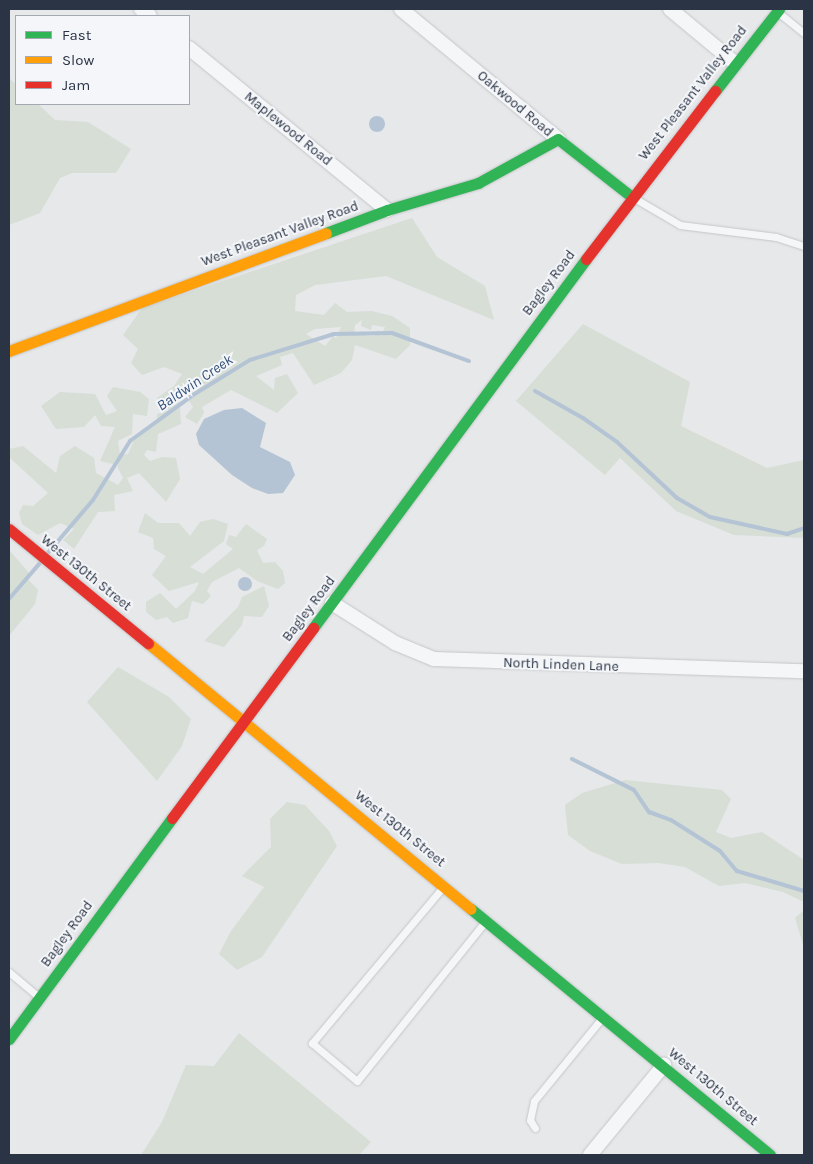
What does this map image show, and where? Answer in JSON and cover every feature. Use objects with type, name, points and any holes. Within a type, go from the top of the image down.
[{"type":"main road","name":"West Pleasant Valley Road","points":[[632,197],[778,10]]},
{"type":"main road","name":"Oakwood Road","points":[[558,139],[632,197]]},
{"type":"main road","name":"West Pleasant Valley Road","points":[[9,351],[387,210],[478,183],[558,139]]},
{"type":"main road","name":"Bagley Road","points":[[9,1039],[632,197]]},
{"type":"main road","name":"West 130th Street","points":[[9,529],[604,1015],[770,1155]]},
{"type":"street","name":"Oakwood Road","points":[[401,9],[558,139]]},
{"type":"street","points":[[670,9],[735,63]]},
{"type":"street","name":"Maplewood Road","points":[[190,49],[387,210]]},
{"type":"street","name":"North Linden Lane","points":[[332,603],[395,643],[434,659],[804,671]]},
{"type":"street","points":[[590,1155],[664,1065]]},
{"type":"lane","points":[[778,10],[804,34]]},
{"type":"lane","points":[[632,197],[680,225],[776,237],[804,246]]},
{"type":"lane","points":[[444,885],[312,1044],[356,1081],[487,920]]},
{"type":"lane","points":[[9,972],[40,997]]},
{"type":"lane","points":[[536,1128],[530,1120],[534,1101],[604,1015]]},
{"type":"shaded area","points":[[9,78],[15,83],[15,105],[39,105],[55,120],[88,122],[131,149],[116,173],[72,173],[60,178],[40,213],[9,225]]},
{"type":"shaded area","points":[[412,218],[437,257],[485,286],[494,320],[386,276],[315,285],[296,295],[295,311],[324,315],[335,303],[347,312],[371,311],[392,316],[410,328],[410,345],[396,359],[355,345],[352,360],[341,373],[314,385],[293,353],[280,357],[282,365],[256,376],[274,390],[275,378],[287,374],[298,393],[277,413],[231,390],[202,407],[204,413],[197,424],[185,417],[193,407],[183,392],[179,393],[181,424],[158,434],[156,452],[147,450],[144,455],[150,461],[162,457],[176,458],[180,479],[166,502],[139,473],[127,478],[133,491],[114,495],[115,511],[98,512],[74,549],[63,540],[74,529],[60,523],[38,535],[22,524],[19,513],[23,505],[33,506],[48,493],[9,457],[9,449],[23,446],[56,473],[60,456],[75,446],[94,458],[96,473],[118,485],[123,478],[118,468],[119,456],[113,464],[100,461],[115,427],[101,426],[95,415],[84,427],[56,429],[41,406],[60,392],[95,394],[106,415],[117,411],[107,396],[113,387],[140,392],[149,399],[147,416],[133,414],[132,434],[118,441],[120,455],[128,454],[135,438],[157,422],[157,414],[169,410],[157,398],[174,386],[182,374],[164,367],[142,375],[131,363],[138,349],[123,335],[142,308]],"holes":[[[362,320],[361,326],[371,330],[372,325],[385,327],[381,336],[378,330],[374,336],[354,334],[355,325]],[[341,327],[336,338],[333,336],[325,346],[306,334],[315,329]]]},
{"type":"shaded area","points":[[583,324],[690,382],[681,426],[767,468],[804,460],[804,538],[734,535],[676,511],[620,458],[605,475],[516,401]]},
{"type":"shaded area","points":[[145,513],[158,523],[179,523],[190,536],[200,522],[213,519],[228,524],[224,541],[190,567],[203,574],[233,549],[226,544],[229,535],[236,537],[246,524],[267,539],[264,546],[257,550],[263,563],[275,562],[283,571],[285,583],[278,589],[257,581],[239,568],[212,582],[207,591],[211,596],[203,604],[192,601],[188,618],[173,623],[167,617],[156,620],[146,612],[146,602],[160,593],[176,609],[195,591],[199,582],[169,591],[152,575],[166,556],[154,549],[153,538],[138,532]]},
{"type":"shaded area","points":[[9,550],[30,574],[27,578],[38,590],[35,604],[9,636]]},
{"type":"shaded area","points":[[264,586],[269,606],[262,617],[244,616],[242,625],[224,647],[204,641],[238,607],[242,597]]},
{"type":"shaded area","points":[[118,667],[169,697],[191,719],[182,746],[157,781],[87,702]]},
{"type":"shaded area","points":[[625,780],[722,790],[731,799],[716,832],[731,838],[762,832],[804,860],[804,902],[783,892],[745,883],[719,886],[685,867],[659,863],[622,864],[590,851],[568,835],[565,805],[582,793]]},
{"type":"shaded area","points":[[287,802],[305,805],[329,831],[337,846],[262,957],[237,970],[219,954],[231,931],[264,887],[242,876],[271,847],[270,819]]},
{"type":"shaded area","points":[[804,910],[804,948],[795,918]]},
{"type":"shaded area","points":[[239,1033],[371,1142],[359,1155],[141,1155],[162,1122],[186,1065],[214,1066]]},
{"type":"water","points":[[377,116],[385,124],[377,132],[369,124]]},
{"type":"water","points":[[242,408],[266,423],[260,447],[290,462],[295,475],[283,493],[268,494],[252,488],[232,475],[199,445],[196,434],[204,419],[224,410]]},
{"type":"water","points":[[245,577],[250,579],[252,584],[250,589],[245,591],[240,589],[238,584],[240,579]]},
{"type":"waterway","name":"Baldwin Creek","points":[[47,554],[93,500],[130,441],[193,395],[250,360],[334,334],[392,333],[469,361]]},
{"type":"waterway","points":[[535,391],[583,418],[617,442],[677,498],[710,517],[787,534],[804,528]]},
{"type":"waterway","name":"Baldwin Creek","points":[[9,599],[40,563]]},
{"type":"waterway","points":[[572,759],[634,790],[649,812],[671,820],[720,851],[737,871],[804,891]]},
{"type":"traffic: fast","points":[[715,91],[779,9]]},
{"type":"traffic: fast","points":[[326,233],[387,210],[478,183],[558,139],[632,197]]},
{"type":"traffic: fast","points":[[313,628],[586,259]]},
{"type":"traffic: fast","points":[[9,1039],[172,818]]},
{"type":"traffic: fast","points":[[471,909],[770,1155]]},
{"type":"traffic: slow","points":[[9,351],[326,233]]},
{"type":"traffic: slow","points":[[148,643],[471,909]]},
{"type":"traffic: jam","points":[[586,259],[715,91]]},
{"type":"traffic: jam","points":[[9,529],[148,643]]},
{"type":"traffic: jam","points":[[172,818],[313,628]]}]
